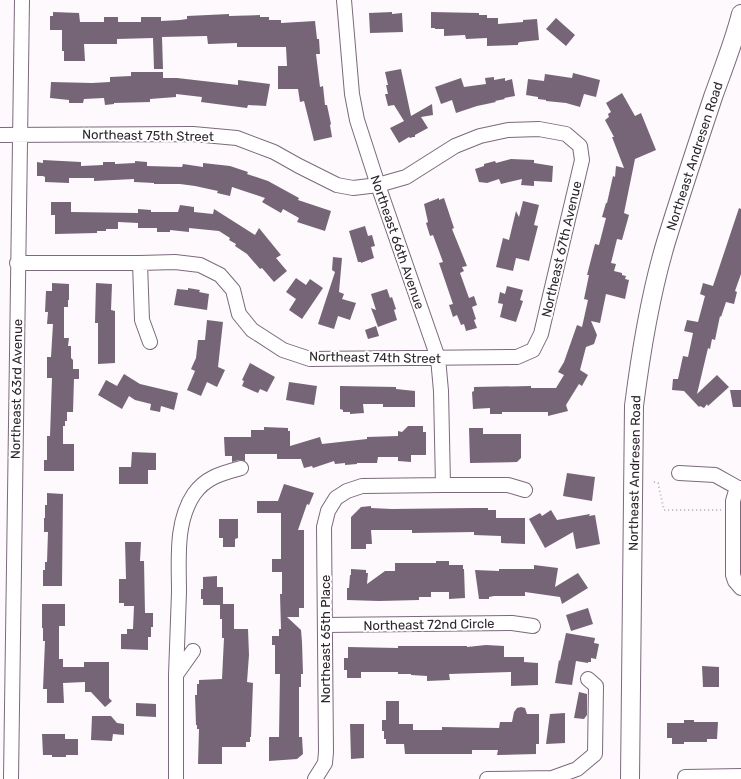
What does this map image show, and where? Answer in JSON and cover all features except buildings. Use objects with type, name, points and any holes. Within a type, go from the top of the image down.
[{"type":"main road","name":"Northeast Andresen Road","points":[[630,779],[634,406],[640,359],[654,288],[666,242],[713,98],[738,28],[741,14]]},
{"type":"street","name":"Northeast 63rd Avenue","points":[[11,779],[17,263],[22,0]]},
{"type":"street","name":"Northeast 66th Avenue","points":[[344,0],[353,100],[357,120],[438,358],[441,391],[443,485]]},
{"type":"street","name":"Northeast 75th Street","points":[[0,134],[192,134],[237,138],[274,152],[337,185],[353,188],[378,185],[406,176],[455,146],[480,136],[508,130],[539,129],[566,134],[580,146]]},
{"type":"street","name":"Northeast 67th Avenue","points":[[533,350],[541,334],[582,160],[580,146]]},
{"type":"street","name":"Northeast 74th Street","points":[[17,263],[175,262],[200,265],[220,275],[233,290],[239,314],[252,330],[283,350],[310,359],[517,357],[533,350]]},
{"type":"street","points":[[140,263],[142,320],[150,342]]},
{"type":"street","points":[[176,779],[176,675],[180,534],[185,511],[195,493],[205,482],[217,474],[241,468]]},
{"type":"street","points":[[679,473],[715,475],[740,488],[735,494],[733,501],[733,575],[735,581],[741,588]]},
{"type":"street","points":[[443,485],[508,485],[525,490]]},
{"type":"street","name":"Northeast 65th Place","points":[[315,779],[325,764],[326,752],[324,527],[328,511],[336,498],[347,491],[362,486],[443,485]]},
{"type":"street","name":"Northeast 72nd Circle","points":[[325,625],[512,623],[533,626]]},
{"type":"street","points":[[176,675],[192,651]]},
{"type":"street","points":[[487,779],[552,778],[578,769],[595,754],[596,686],[588,679]]},
{"type":"street","points":[[685,776],[723,778],[741,776]]},
{"type":"path","points":[[654,482],[658,483],[664,510],[722,510]]}]
